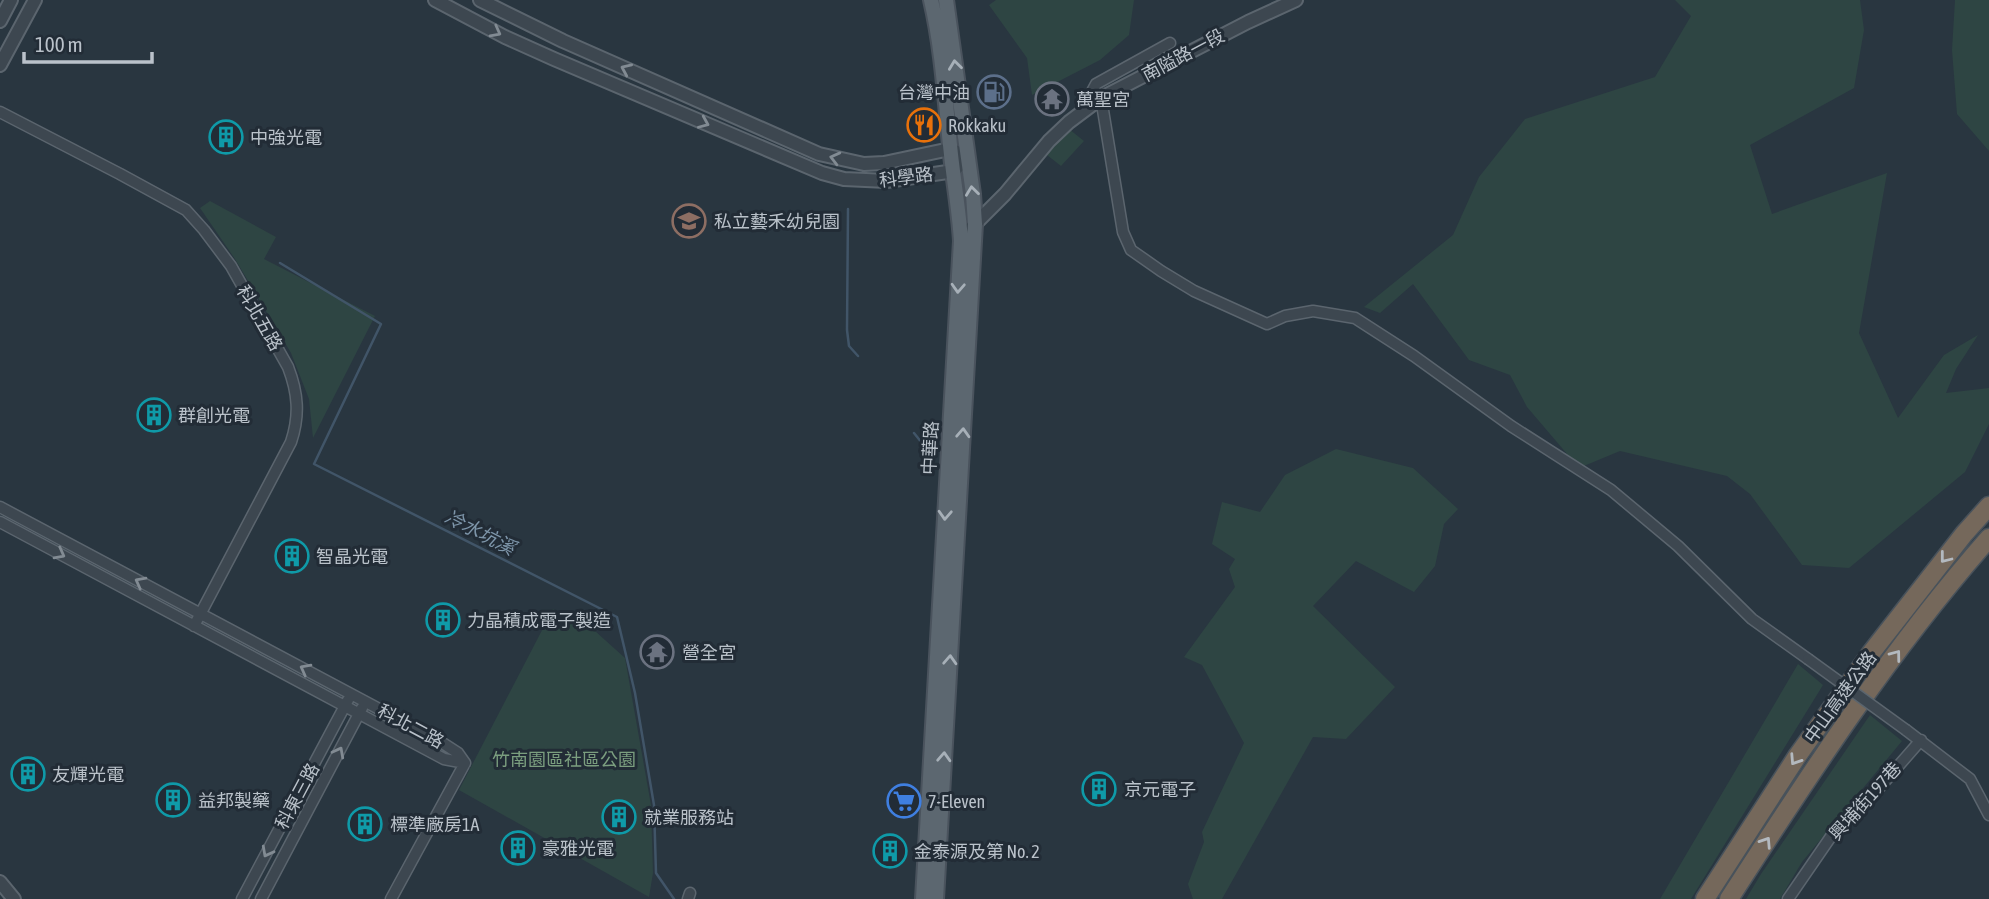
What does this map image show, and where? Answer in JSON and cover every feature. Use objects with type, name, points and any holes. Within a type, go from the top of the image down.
[{"type":"highway","name":"中山高速公路","points":[[1705,899],[1798,755],[1871,653],[1989,506]]},
{"type":"highway","name":"中山高速公路","points":[[1729,899],[1854,710],[1961,570],[1989,538]]},
{"type":"main road","name":"中華路","points":[[931,0],[938,28],[961,241],[959,387],[936,899]]},
{"type":"main road","name":"中華路","points":[[923,899],[959,387],[975,224],[946,0]]},
{"type":"street","points":[[0,21],[11,0]]},
{"type":"street","points":[[0,65],[35,0]]},
{"type":"street","name":"科學路","points":[[435,0],[542,54],[822,173],[844,179],[887,181],[954,171],[967,158],[950,149],[907,159],[864,164],[819,154],[563,41],[480,0]]},
{"type":"street","name":"南隘路一段","points":[[961,241],[1049,141],[1098,101],[1248,22],[1296,0]]},
{"type":"street","points":[[1170,43],[1096,84],[1090,97],[1098,101],[1123,232],[1131,250],[1194,291],[1267,324],[1285,316],[1313,311],[1354,318],[1414,356],[1511,426],[1611,490],[1678,546],[1752,619],[1921,740],[1970,779],[1989,815]]},
{"type":"street","name":"科北五路","points":[[0,112],[186,210],[231,266],[288,367],[298,407],[291,442],[194,626]]},
{"type":"street","name":"科北二路","points":[[0,507],[450,747],[465,763]]},
{"type":"street","name":"科北二路","points":[[0,523],[444,759],[465,763]]},
{"type":"street","name":"科東三路","points":[[242,899],[351,694]]},
{"type":"street","name":"科東三路","points":[[261,899],[366,701]]},
{"type":"street","name":"興埔街197巷","points":[[1788,899],[1832,835],[1859,811],[1921,740]]},
{"type":"street","points":[[391,899],[465,763]]},
{"type":"street","points":[[0,882],[10,897]]},
{"type":"green space","points":[[996,0],[1134,0],[1129,35],[1100,60],[1032,95],[1027,58],[989,5]]},
{"type":"green space","points":[[1675,0],[1860,0],[1864,30],[1854,88],[1750,145],[1772,214],[1887,173],[1859,333],[1898,418],[1944,355],[1978,335],[1956,369],[1946,393],[1989,388],[1989,424],[1965,472],[1849,568],[1802,565],[1750,494],[1727,476],[1620,451],[1579,468],[1527,407],[1510,375],[1469,360],[1413,284],[1380,313],[1364,307],[1453,235],[1479,177],[1525,119],[1655,77],[1691,16]]},
{"type":"green space","points":[[1955,0],[1989,0],[1989,151],[1957,114],[1952,50]]},
{"type":"green space","points":[[1069,129],[1084,141],[1061,166],[1047,155]]},
{"type":"green space","points":[[210,201],[276,237],[264,259],[375,316],[313,438],[309,399],[291,353],[235,259],[200,208]]},
{"type":"green space","points":[[1336,449],[1413,468],[1458,509],[1444,524],[1435,566],[1414,592],[1356,561],[1313,606],[1395,687],[1346,739],[1313,737],[1222,899],[1193,899],[1188,884],[1204,842],[1202,832],[1244,743],[1202,665],[1184,657],[1235,587],[1229,569],[1235,559],[1212,544],[1222,502],[1260,512],[1285,475]]},
{"type":"green space","name":"竹南園區社區公園","points":[[553,609],[595,631],[625,658],[651,805],[653,873],[649,897],[459,790]]},
{"type":"green space","points":[[1798,664],[1823,685],[1691,899],[1660,899]]},
{"type":"green space","points":[[1870,715],[1902,741],[1802,862],[1780,899],[1746,899],[1761,874]]},
{"type":"waterway","points":[[848,209],[847,330],[849,346],[858,356]]},
{"type":"waterway","name":"冷水坑溪","points":[[280,263],[381,324],[314,464],[617,617],[635,693],[654,805],[656,873],[674,899]]},
{"type":"waterway","points":[[914,433],[934,458]]},
{"type":"place","name":"台灣中油","points":[[994,92]]},
{"type":"place","name":"萬聖宮","points":[[1052,99]]},
{"type":"place","name":"Rokkaku","points":[[924,125]]},
{"type":"place","name":"中強光電","points":[[226,137]]},
{"type":"place","name":"私立藝禾幼兒園","points":[[689,221]]},
{"type":"place","name":"群創光電","points":[[154,415]]},
{"type":"place","name":"智晶光電","points":[[292,556]]},
{"type":"place","name":"力晶積成電子製造","points":[[443,620]]},
{"type":"place","name":"營全宮","points":[[657,652]]},
{"type":"place","name":"友輝光電","points":[[28,774]]},
{"type":"place","name":"京元電子","points":[[1099,789]]},
{"type":"place","name":"益邦製藥","points":[[173,800]]},
{"type":"place","name":"7-Eleven","points":[[904,801]]},
{"type":"place","name":"就業服務站","points":[[619,817]]},
{"type":"place","name":"標準廠房1A","points":[[365,824]]},
{"type":"place","name":"豪雅光電","points":[[518,848]]},
{"type":"place","name":"金泰源及第 No. 2","points":[[890,851]]}]
